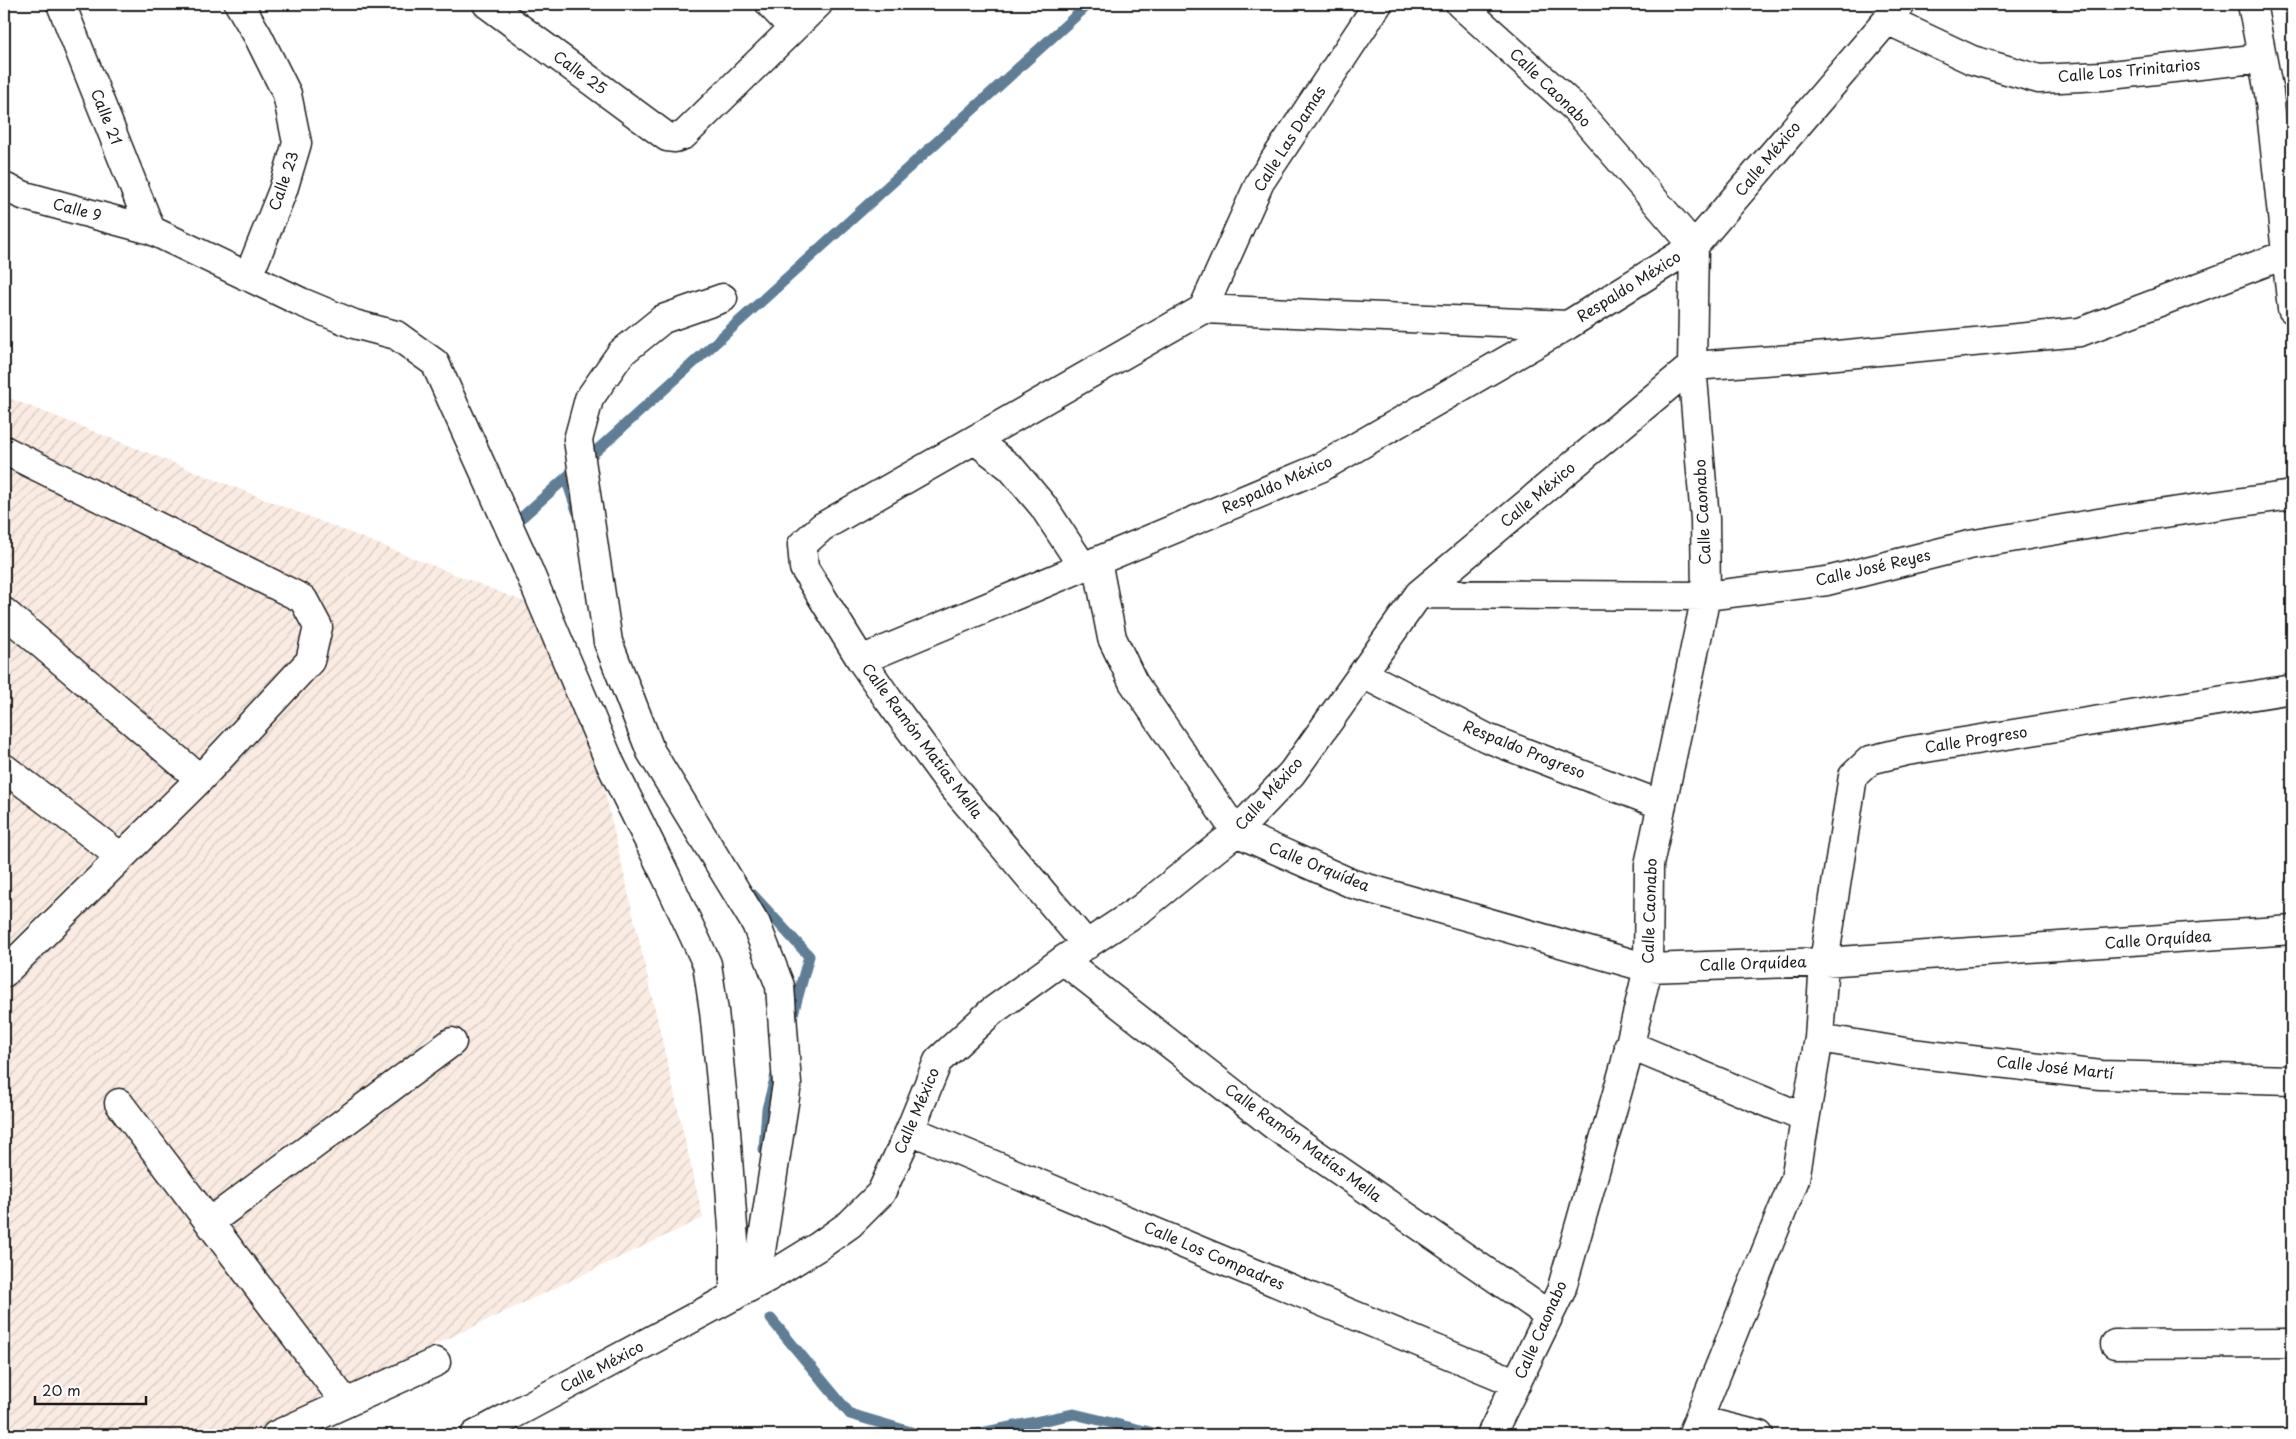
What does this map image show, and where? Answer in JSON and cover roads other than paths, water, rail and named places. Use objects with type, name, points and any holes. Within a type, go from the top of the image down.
[{"type":"street","name":"Calle 21","points":[[61,4],[151,230]]},
{"type":"street","name":"Calle 23","points":[[239,4],[258,36],[287,94],[297,143],[283,190],[255,260],[246,276]]},
{"type":"street","name":"Calle 25","points":[[487,4],[667,137],[675,138],[684,135],[792,28]]},
{"type":"street","points":[[770,4],[792,28],[818,4]]},
{"type":"street","name":"Calle Las Damas","points":[[1203,309],[1260,182],[1378,4]]},
{"type":"street","name":"Calle Caonabo","points":[[1460,4],[1575,108],[1694,246]]},
{"type":"street","points":[[2252,4],[2269,93],[2292,309]]},
{"type":"street","name":"Calle México","points":[[1694,246],[1894,12]]},
{"type":"street","name":"Calle Los Trinitarios","points":[[1894,12],[1972,60],[2039,79],[2102,76],[2262,58]]},
{"type":"street","name":"Calle 9","points":[[4,187],[25,196],[151,230],[246,276],[354,324],[396,335],[435,363],[525,562],[611,765],[666,876],[706,964],[714,1011],[726,1131],[734,1241],[752,1286]]},
{"type":"street","points":[[1694,246],[1692,366],[1805,358],[2080,332],[2287,254]]},
{"type":"street","name":"Respaldo México","points":[[861,660],[1320,468],[1568,325],[1694,246]]},
{"type":"street","points":[[723,298],[663,319],[620,353],[589,399],[578,440],[608,642],[651,752],[756,924],[780,986],[787,1084],[752,1286]]},
{"type":"street","points":[[1236,832],[1133,682],[1112,638],[1090,564],[1018,475],[975,440],[1203,309],[1568,325]]},
{"type":"street","name":"Calle Caonabo","points":[[1491,1435],[1561,1291],[1629,1045],[1648,968],[1649,865],[1706,596],[1705,519],[1692,366]]},
{"type":"street","name":"Calle México","points":[[475,1435],[752,1286],[820,1246],[850,1224],[880,1193],[910,1130],[938,1061],[991,1012],[1142,908],[1236,832],[1292,773],[1419,594],[1692,366]]},
{"type":"street","name":"Calle Ramón Matías Mella","points":[[975,440],[822,527],[802,545],[804,568],[861,660],[949,782],[1087,945]]},
{"type":"street","points":[[4,450],[304,600],[318,627],[310,661],[200,778],[4,973]]},
{"type":"street","name":"Calle José Reyes","points":[[1419,594],[1706,596],[1828,581],[1969,545],[2122,519],[2292,495]]},
{"type":"street","points":[[4,612],[200,778]]},
{"type":"street","name":"Respaldo Progreso","points":[[1363,674],[1487,738],[1662,805]]},
{"type":"street","name":"Calle Progreso","points":[[1695,1428],[1795,1179],[1819,1038],[1824,962],[1853,776],[1870,760],[1907,751],[2292,688]]},
{"type":"street","points":[[4,768],[121,857]]},
{"type":"street","name":"Calle Orquídea","points":[[1236,832],[1353,884],[1648,968],[1824,962],[2292,930]]},
{"type":"street","name":"Calle Ramón Matías Mella","points":[[1064,960],[1275,1126],[1549,1315]]},
{"type":"street","name":"Calle José Martí","points":[[1819,1038],[1911,1053],[2101,1075],[2292,1080]]},
{"type":"street","points":[[210,1222],[452,1042]]},
{"type":"street","points":[[1629,1045],[1805,1118]]},
{"type":"street","points":[[120,1103],[346,1402]]},
{"type":"street","name":"Calle Los Compadres","points":[[910,1130],[1517,1382]]},
{"type":"street","points":[[2115,1344],[2292,1343]]},
{"type":"street","points":[[276,1435],[436,1362]]},
{"type":"street","points":[[1695,1428],[1759,1435]]},
{"type":"waterway","points":[[584,462],[1089,4]]},
{"type":"waterway","points":[[510,528],[570,474]]},
{"type":"waterway","points":[[566,478],[577,511]]},
{"type":"waterway","points":[[752,894],[809,956],[791,1021]]},
{"type":"waterway","points":[[764,1150],[767,1109],[776,1075]]},
{"type":"waterway","points":[[771,1319],[850,1414],[921,1435]]},
{"type":"waterway","points":[[971,1435],[1074,1414],[1162,1435]]}]
